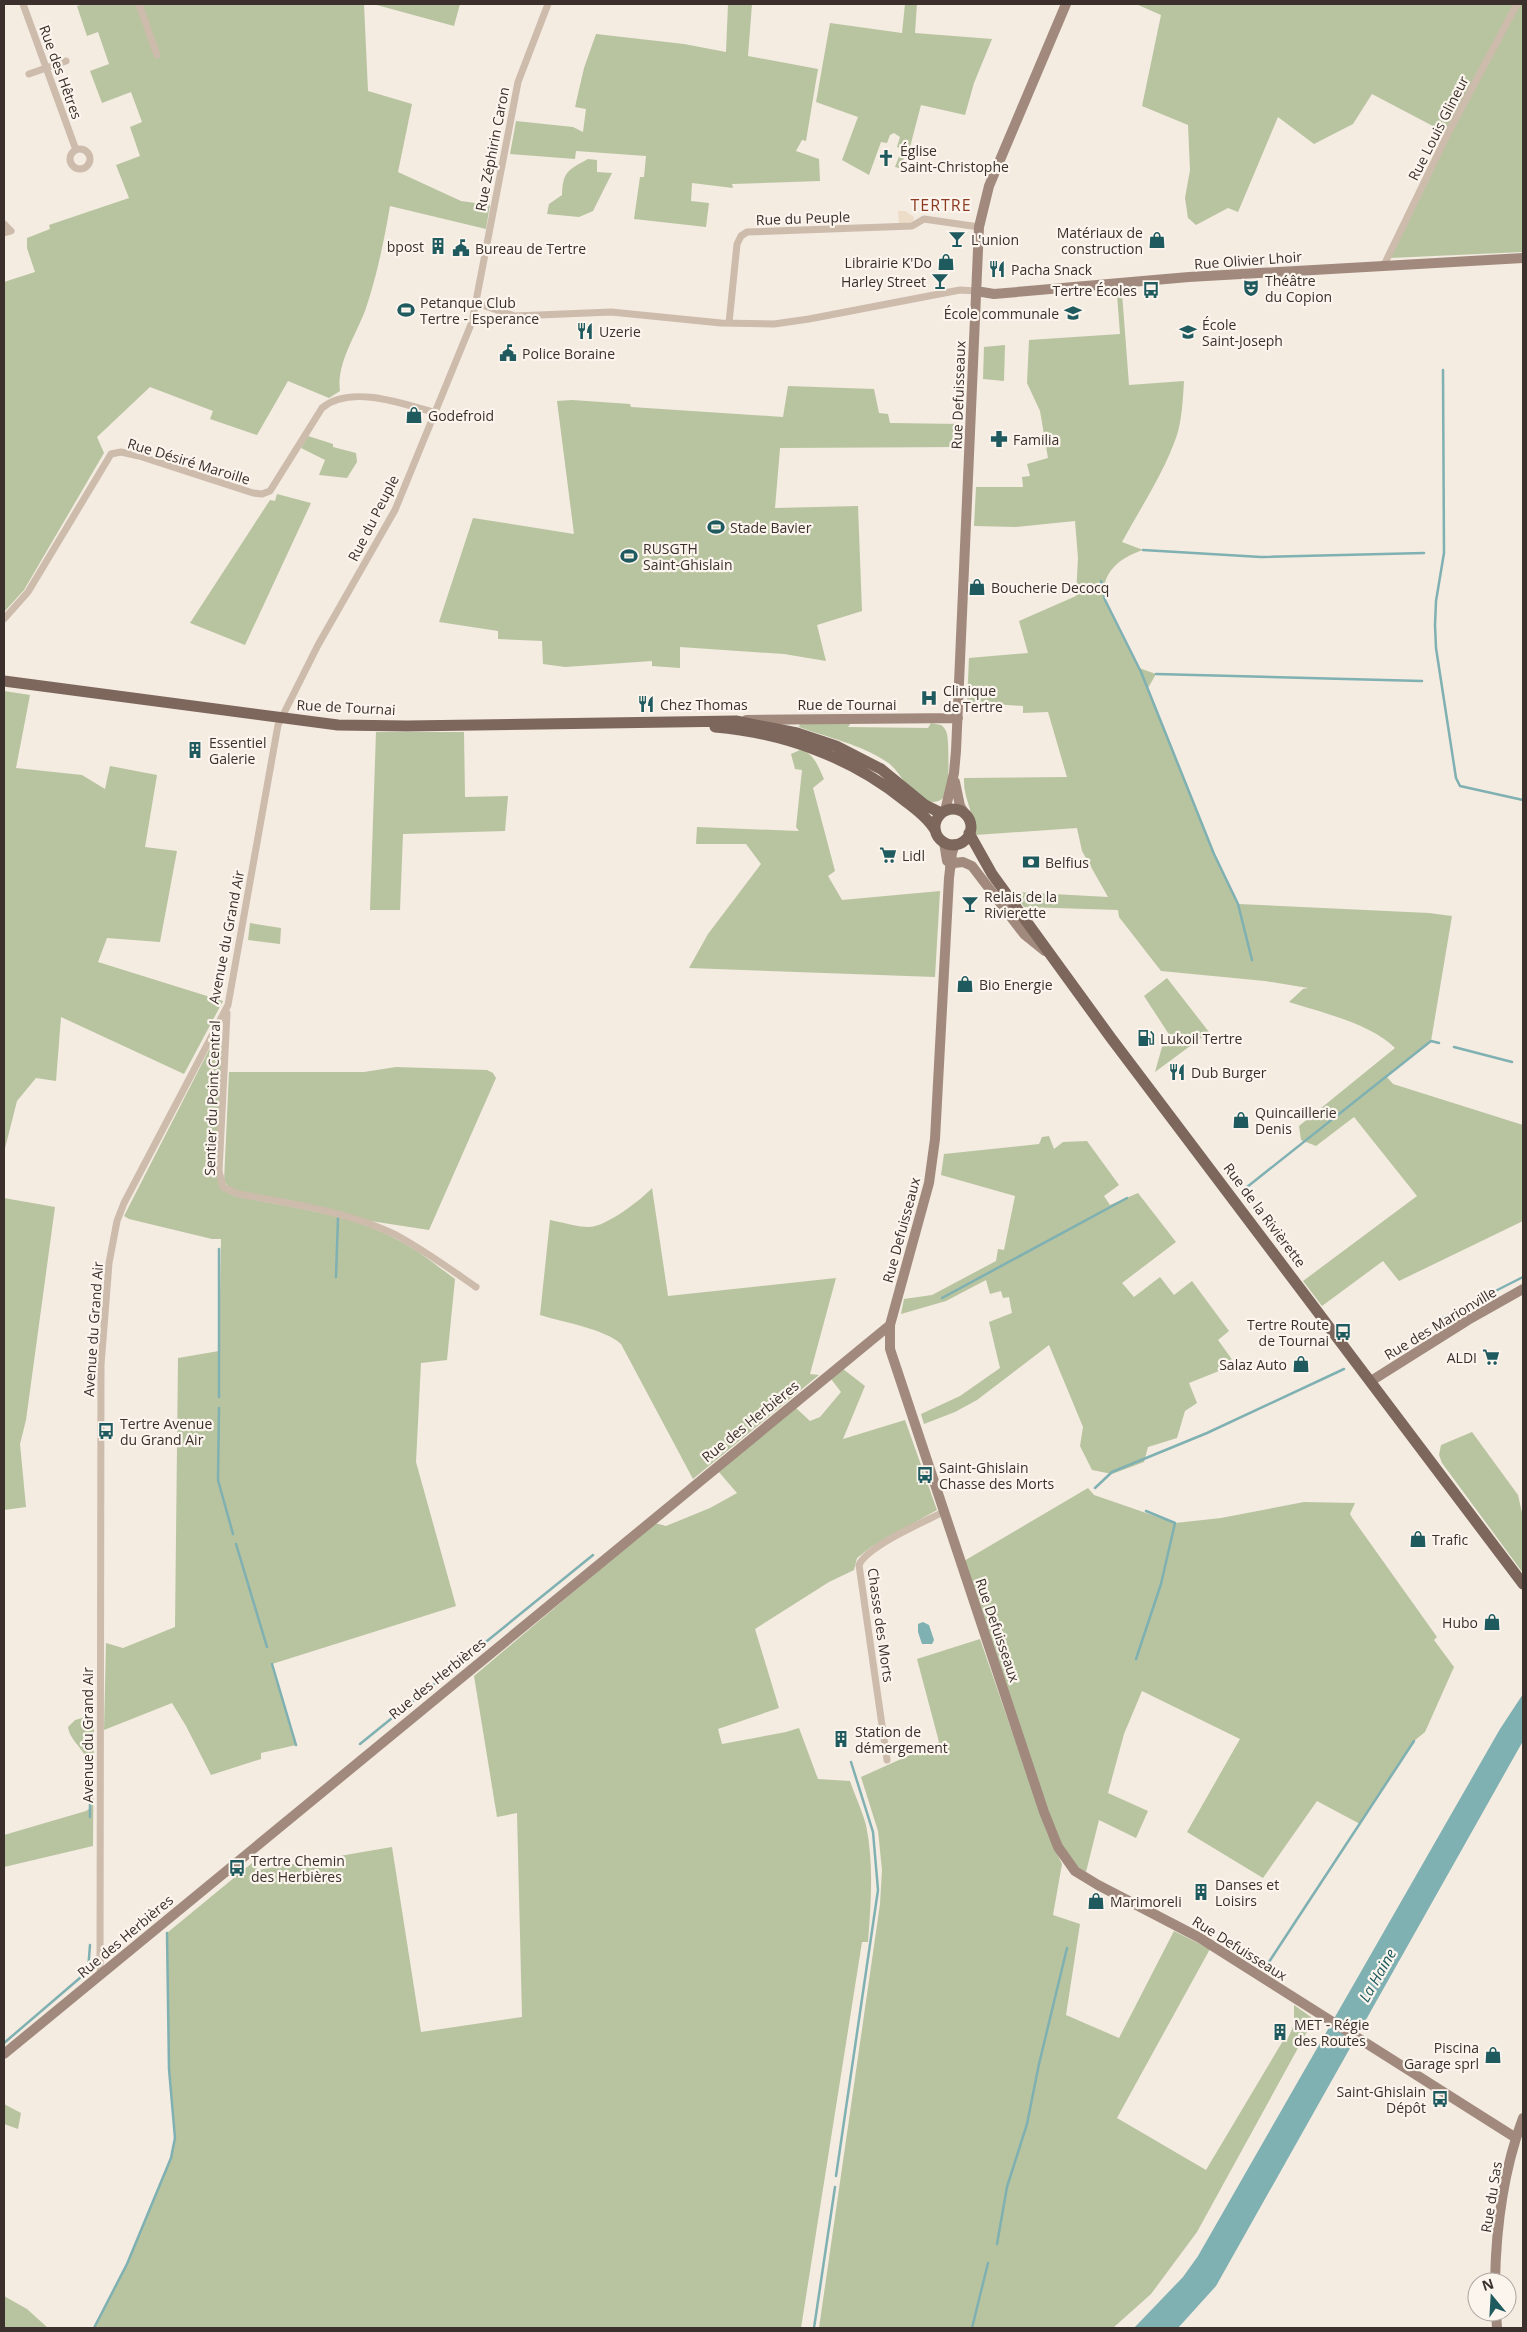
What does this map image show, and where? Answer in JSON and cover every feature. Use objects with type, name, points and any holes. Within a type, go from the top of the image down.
[{"type":"main road","name":"Rue de Tournai","points":[[4,681],[338,724],[407,726],[736,721],[797,734],[836,746],[881,770],[925,805],[943,812]]},
{"type":"main road","name":"Rue de Tournai","points":[[689,722],[702,726],[770,735],[828,754],[876,779],[893,791],[923,816],[935,830]]},
{"type":"main road","points":[[956,809],[965,814],[970,823],[969,833],[953,843],[935,830],[936,821],[943,812],[956,809]]},
{"type":"main road","name":"Rue de la Rivièrette","points":[[969,833],[985,863],[1111,1038],[1523,1584]]},
{"type":"main road","name":"Rue de la Rivièrette","points":[[953,843],[985,863]]},
{"type":"street","name":"Rue des Hêtres","points":[[23,4],[76,150]]},
{"type":"street","points":[[139,4],[157,55]]},
{"type":"street","name":"Rue Zéphirin Caron","points":[[476,303],[517,88],[525,60],[548,4]]},
{"type":"street","name":"Rue Defuisseaux","points":[[965,814],[956,794],[954,773],[979,227],[989,186],[1066,4]]},
{"type":"street","name":"Rue Louis Glineur","points":[[1384,265],[1448,133],[1517,4]]},
{"type":"street","points":[[29,74],[66,60]]},
{"type":"street","name":"Rue du Peuple","points":[[729,323],[737,244],[743,234],[912,226],[924,219],[979,227]]},
{"type":"street","points":[[4,224],[11,231],[4,233]]},
{"type":"street","name":"Rue Olivier Lhoir","points":[[976,292],[994,294],[1189,278],[1523,258]]},
{"type":"street","points":[[472,322],[515,316],[625,313],[729,323],[774,324],[960,290],[976,292]]},
{"type":"street","points":[[476,303],[515,316]]},
{"type":"street","name":"Rue du Peuple","points":[[281,718],[318,645],[395,510],[472,322],[476,303]]},
{"type":"street","name":"Rue Désiré Maroille","points":[[4,619],[28,592],[111,454],[121,452],[139,456],[252,493],[262,494],[270,491],[322,408],[329,402],[346,398],[377,398],[436,413]]},
{"type":"street","name":"Avenue du Grand Air","points":[[100,1975],[100,1375],[109,1263],[117,1221],[124,1203],[228,1005],[257,836],[281,718]]},
{"type":"street","name":"Rue de Tournai","points":[[736,721],[958,718]]},
{"type":"street","name":"Rue Defuisseaux","points":[[943,812],[954,773]]},
{"type":"street","name":"Rue Defuisseaux","points":[[953,843],[949,878],[935,1139],[929,1183],[890,1324],[890,1349],[1051,1830],[1066,1860],[1076,1871],[1098,1885],[1200,1938],[1519,2140]]},
{"type":"street","name":"Rue Defuisseaux","points":[[949,878],[953,843]]},
{"type":"street","points":[[950,867],[954,863],[963,862],[972,866],[1024,934],[1053,957]]},
{"type":"street","name":"Sentier du Point Central","points":[[228,1005],[219,1171],[223,1186],[238,1194],[339,1215],[376,1226],[411,1244],[476,1287]]},
{"type":"street","name":"Rue des Marionville","points":[[1371,1381],[1468,1320],[1523,1289]]},
{"type":"street","name":"Rue des Herbières","points":[[4,2054],[890,1324]]},
{"type":"street","name":"Chasse des Morts","points":[[886,1760],[859,1565],[865,1555],[875,1548],[943,1512]]},
{"type":"street","name":"Rue du Sas","points":[[1496,2272],[1501,2212],[1523,2118]]},
{"type":"green space","points":[[84,4],[364,4],[368,91],[412,104],[398,172],[461,201],[490,205],[486,229],[390,206],[380,258],[370,296],[341,370],[340,391],[329,398],[288,381],[257,435],[210,419],[213,411],[150,387],[97,437],[104,453],[24,590],[4,612],[4,282],[35,272],[27,248],[27,238],[50,229],[49,225],[129,198],[116,165],[140,156],[130,127],[142,122],[131,92],[102,103],[90,71],[109,64],[98,32],[87,36],[77,6]]},
{"type":"green space","points":[[373,4],[460,4],[454,26]]},
{"type":"green space","points":[[728,4],[752,4],[748,56],[818,69],[806,141],[802,140],[796,151],[819,159],[820,181],[732,184],[733,188],[692,183],[691,201],[709,203],[706,227],[634,219],[640,177],[644,177],[646,156],[576,151],[575,159],[510,154],[516,121],[573,127],[583,132],[586,109],[575,107],[584,68],[596,34],[684,44],[726,52]]},
{"type":"green space","points":[[905,4],[917,4],[915,33],[992,39],[974,83],[965,115],[921,105],[910,147],[899,168],[895,167],[902,149],[897,147],[900,137],[894,133],[890,135],[887,143],[881,142],[869,175],[842,160],[858,117],[816,102],[830,23],[902,33]]},
{"type":"green space","points":[[1136,4],[1523,4],[1523,252],[1390,258],[1450,135],[1372,94],[1353,124],[1314,144],[1278,117],[1238,212],[1228,208],[1196,225],[1188,218],[1185,198],[1190,170],[1188,125],[1142,106],[1161,15]]},
{"type":"green space","points":[[588,159],[597,160],[597,172],[612,173],[593,211],[579,217],[547,214],[549,204],[562,195],[565,176],[571,169]]},
{"type":"green space","points":[[1122,293],[1129,385],[1184,381],[1180,422],[1172,449],[1122,542],[1143,550],[1127,557],[1109,574],[1105,582],[1105,600],[1139,668],[1156,674],[1148,688],[1214,854],[1238,904],[1429,913],[1452,916],[1431,1041],[1387,1077],[1393,1084],[1523,1125],[1523,1221],[1399,1281],[1383,1261],[1322,1306],[1303,1281],[1417,1196],[1354,1117],[1316,1146],[1301,1140],[1299,1126],[1395,1048],[1373,1032],[1360,1026],[1289,1002],[1303,989],[1308,988],[1265,981],[1161,971],[1119,917],[1118,910],[1024,907],[1014,892],[1108,897],[1082,851],[1077,828],[975,835],[973,820],[965,793],[964,778],[1067,777],[1048,712],[1023,713],[1023,706],[967,702],[969,658],[1028,653],[1019,621],[1076,596],[1078,558],[1075,521],[1016,527],[974,526],[976,487],[1023,487],[1022,477],[1030,476],[1027,464],[1048,458],[1040,411],[1027,383],[1029,340],[1120,334],[1117,294]]},
{"type":"green space","points":[[1005,345],[1004,381],[983,379],[984,347]]},
{"type":"green space","name":"Stade Bavier","points":[[788,386],[874,389],[879,413],[888,414],[890,423],[961,424],[961,447],[780,448],[775,508],[858,506],[862,611],[817,625],[826,661],[784,654],[680,647],[680,668],[652,666],[652,661],[565,667],[543,664],[542,641],[498,639],[498,631],[439,622],[473,518],[574,534],[557,401],[572,400],[630,404],[631,407],[783,417]]},
{"type":"green space","points":[[308,436],[333,444],[333,447],[356,453],[357,462],[347,478],[319,475],[325,460],[301,448]]},
{"type":"green space","points":[[277,494],[311,503],[245,645],[190,623],[270,500],[275,501]]},
{"type":"green space","points":[[4,691],[30,695],[16,768],[82,775],[105,789],[110,766],[157,775],[145,847],[177,851],[160,942],[107,938],[98,962],[223,1001],[184,1074],[61,1017],[56,1081],[36,1078],[17,1101],[4,1152]]},
{"type":"green space","points":[[800,723],[851,723],[848,727],[928,728],[931,723],[941,725],[947,733],[948,745],[949,763],[946,795],[937,802],[921,798],[909,788],[887,762],[866,750],[799,727]]},
{"type":"green space","points":[[376,732],[464,732],[465,797],[508,796],[505,831],[403,834],[400,910],[370,910]]},
{"type":"green space","points":[[800,750],[812,757],[824,779],[813,788],[835,871],[828,876],[842,900],[940,891],[935,977],[689,968],[708,934],[761,864],[746,844],[696,844],[697,827],[799,831],[796,827],[802,770],[795,769],[791,754]]},
{"type":"green space","points":[[250,923],[281,928],[280,944],[248,940]]},
{"type":"green space","points":[[1167,978],[1209,1032],[1155,1072],[1162,1047],[1172,1039],[1144,996]]},
{"type":"green space","points":[[214,1040],[223,1043],[216,1167],[217,1177],[226,1191],[235,1196],[318,1212],[380,1231],[413,1248],[455,1279],[447,1360],[421,1363],[416,1462],[456,1606],[272,1664],[296,1745],[261,1753],[261,1759],[211,1775],[172,1703],[104,1730],[106,1643],[123,1648],[175,1627],[178,1358],[219,1351],[221,1239],[212,1239],[129,1219],[124,1216]]},
{"type":"green space","points":[[396,1067],[487,1070],[493,1073],[496,1078],[429,1230],[364,1220],[230,1189],[224,1181],[229,1072],[364,1072]]},
{"type":"green space","points":[[1049,1136],[1054,1149],[1063,1142],[1087,1141],[1119,1185],[1104,1196],[1110,1205],[1138,1193],[1176,1242],[1122,1283],[1134,1297],[1160,1277],[1174,1295],[1192,1281],[1229,1331],[1218,1340],[1234,1365],[1189,1383],[1197,1403],[1185,1411],[1177,1438],[1148,1447],[1144,1462],[1112,1474],[1092,1470],[1080,1446],[1083,1427],[1049,1345],[977,1400],[955,1412],[924,1424],[921,1414],[960,1396],[1000,1368],[989,1322],[1012,1313],[1009,1297],[1003,1298],[1001,1291],[990,1294],[986,1280],[946,1301],[901,1314],[904,1299],[932,1295],[996,1261],[998,1249],[1004,1250],[1015,1196],[941,1175],[944,1154],[1039,1144],[1042,1137]]},
{"type":"green space","points":[[652,1188],[668,1296],[836,1278],[810,1374],[819,1375],[693,1479],[621,1344],[605,1334],[583,1326],[540,1315],[550,1220],[579,1226],[596,1226],[623,1212]]},
{"type":"green space","points":[[4,1198],[55,1207],[26,1420],[20,1444],[26,1507],[4,1510]]},
{"type":"green space","points":[[843,1369],[865,1386],[843,1439],[905,1420],[937,1510],[871,1547],[857,1558],[854,1570],[829,1582],[755,1629],[779,1708],[718,1729],[722,1744],[799,1728],[818,1779],[850,1781],[866,1825],[869,1840],[871,1884],[868,1942],[862,1942],[801,2328],[94,2328],[127,2264],[171,2158],[175,2138],[169,2069],[167,1933],[252,1863],[258,1870],[392,1847],[421,2032],[522,2017],[517,1813],[497,1817],[474,1676],[655,1523],[666,1526],[710,1508],[737,1493],[718,1471],[796,1408],[810,1421],[820,1417],[841,1392],[831,1379]]},
{"type":"green space","points":[[1472,1432],[1518,1495],[1523,1517],[1523,1573],[1442,1463],[1439,1455],[1441,1445]]},
{"type":"green space","points":[[1088,1488],[1094,1495],[1175,1523],[1221,1518],[1304,1502],[1355,1503],[1350,1514],[1353,1519],[1437,1637],[1434,1640],[1454,1667],[1425,1732],[1414,1741],[1360,1824],[1317,1801],[1263,1878],[1187,1832],[1240,1739],[1142,1691],[1124,1734],[1108,1793],[1148,1811],[1136,1838],[1099,1820],[1086,1872],[1078,1867],[1065,1852],[1048,1813],[964,1561]]},
{"type":"green space","points":[[980,1639],[1047,1833],[1062,1864],[1053,1915],[1080,1924],[1066,2015],[1119,2038],[1174,1931],[1210,1949],[1117,2118],[1206,2170],[1284,2039],[1287,2040],[1294,2025],[1294,2005],[1311,2017],[1309,2028],[1197,2232],[1151,2294],[1113,2328],[819,2328],[880,1904],[882,1870],[878,1831],[861,1777],[939,1742],[917,1659]]},
{"type":"green space","points":[[86,1717],[94,1718],[93,1846],[4,1867],[4,1835],[86,1811],[90,1808],[90,1769],[84,1753],[71,1735],[68,1727],[75,1720]]},
{"type":"green space","points":[[4,2104],[21,2113],[18,2129],[4,2124]]},
{"type":"green space","points":[[4,2296],[27,2309],[48,2328],[4,2328]]},
{"type":"shaded area","points":[[898,211],[905,211],[914,217],[913,223],[899,224]]},
{"type":"water","points":[[923,1622],[929,1625],[934,1640],[932,1644],[922,1644],[918,1632],[918,1624]]},
{"type":"water","name":"La Haine","points":[[1523,1694],[1523,1741],[1216,2286],[1178,2328],[1134,2328],[1183,2277],[1198,2256],[1500,1729]]},
{"type":"waterway","points":[[1443,370],[1444,553],[1436,601],[1435,625],[1436,648],[1456,778],[1460,786],[1523,800]]},
{"type":"waterway","points":[[1143,550],[1261,557],[1424,553]]},
{"type":"waterway","points":[[1101,581],[1105,600],[1141,672],[1214,854],[1238,904],[1252,960]]},
{"type":"waterway","points":[[1156,674],[1422,681]]},
{"type":"waterway","points":[[1242,1191],[1431,1041],[1439,1043]]},
{"type":"waterway","points":[[1454,1047],[1512,1062]]},
{"type":"waterway","points":[[942,1298],[1127,1198]]},
{"type":"waterway","points":[[336,1277],[338,1218]]},
{"type":"waterway","points":[[219,1249],[219,1397]]},
{"type":"waterway","points":[[1440,1319],[1523,1277]]},
{"type":"waterway","points":[[1095,1488],[1112,1472],[1207,1433],[1344,1369]]},
{"type":"waterway","points":[[219,1408],[218,1480],[233,1534]]},
{"type":"waterway","points":[[1136,1659],[1161,1584],[1175,1523],[1146,1511]]},
{"type":"waterway","points":[[236,1544],[267,1647]]},
{"type":"waterway","points":[[360,1744],[593,1555]]},
{"type":"waterway","points":[[272,1664],[296,1745]]},
{"type":"waterway","points":[[1265,1968],[1414,1741]]},
{"type":"waterway","points":[[90,1760],[90,1817]]},
{"type":"waterway","points":[[836,2176],[878,1890],[873,1832],[851,1762]]},
{"type":"waterway","points":[[94,2328],[127,2264],[171,2158],[175,2138],[169,2069],[167,1933]]},
{"type":"waterway","points":[[4,2043],[88,1971],[90,1945]]},
{"type":"waterway","points":[[997,2244],[1007,2187],[1027,2124],[1039,2064],[1067,1948]]},
{"type":"waterway","points":[[814,2328],[835,2187]]},
{"type":"waterway","points":[[972,2328],[988,2263]]},
{"type":"place","name":"Église Saint-Christophe","points":[[886,158]]},
{"type":"place","name":"L'union","points":[[957,239]]},
{"type":"place","name":"Matériaux de construction","points":[[1157,240]]},
{"type":"place","name":"bpost","points":[[438,246]]},
{"type":"place","name":"Bureau de Tertre","points":[[461,248]]},
{"type":"place","name":"Librairie K'Do","points":[[946,262]]},
{"type":"place","name":"Pacha Snack","points":[[997,269]]},
{"type":"place","name":"Harley Street","points":[[940,281]]},
{"type":"place","name":"Théâtre du Copion","points":[[1251,288]]},
{"type":"place","name":"Tertre Écoles","points":[[1151,290]]},
{"type":"place","name":"Petanque Club Tertre - Esperance","points":[[406,310]]},
{"type":"place","name":"École communale","points":[[1073,313]]},
{"type":"place","name":"Uzerie","points":[[585,331]]},
{"type":"place","name":"École Saint-Joseph","points":[[1188,332]]},
{"type":"place","name":"Police Boraine","points":[[508,353]]},
{"type":"place","name":"Godefroid","points":[[414,415]]},
{"type":"place","name":"Familia","points":[[999,439]]},
{"type":"place","name":"Stade Bavier","points":[[716,527]]},
{"type":"place","name":"RUSGTH Saint-Ghislain","points":[[629,556]]},
{"type":"place","name":"Boucherie Decocq","points":[[977,587]]},
{"type":"place","name":"Clinique de Tertre","points":[[929,698]]},
{"type":"place","name":"Chez Thomas","points":[[646,704]]},
{"type":"place","name":"Essentiel Galerie","points":[[195,750]]},
{"type":"place","name":"Lidl","points":[[888,855]]},
{"type":"place","name":"Belfius","points":[[1031,862]]},
{"type":"place","name":"Relais de la Rivierette","points":[[970,904]]},
{"type":"place","name":"Bio Energie","points":[[965,984]]},
{"type":"place","name":"Lukoil Tertre","points":[[1146,1038]]},
{"type":"place","name":"Dub Burger","points":[[1177,1072]]},
{"type":"place","name":"Quincaillerie Denis","points":[[1241,1120]]},
{"type":"place","name":"Tertre Route de Tournai","points":[[1343,1332]]},
{"type":"place","name":"ALDI","points":[[1491,1357]]},
{"type":"place","name":"Salaz Auto","points":[[1301,1364]]},
{"type":"place","name":"Tertre Avenue du Grand Air","points":[[106,1431]]},
{"type":"place","name":"Saint-Ghislain Chasse des Morts","points":[[925,1475]]},
{"type":"place","name":"Trafic","points":[[1418,1539]]},
{"type":"place","name":"Hubo","points":[[1492,1622]]},
{"type":"place","name":"Station de démergement","points":[[841,1739]]},
{"type":"place","name":"Tertre Chemin des Herbières","points":[[237,1868]]},
{"type":"place","name":"Danses et Loisirs","points":[[1201,1892]]},
{"type":"place","name":"Marimoreli","points":[[1096,1901]]},
{"type":"place","name":"MET - Régie des Routes","points":[[1280,2032]]},
{"type":"place","name":"Piscina Garage sprl","points":[[1493,2055]]},
{"type":"place","name":"Saint-Ghislain Dépôt","points":[[1440,2099]]},
{"type":"district","name":"TERTRE","points":[[941,205]]}]
